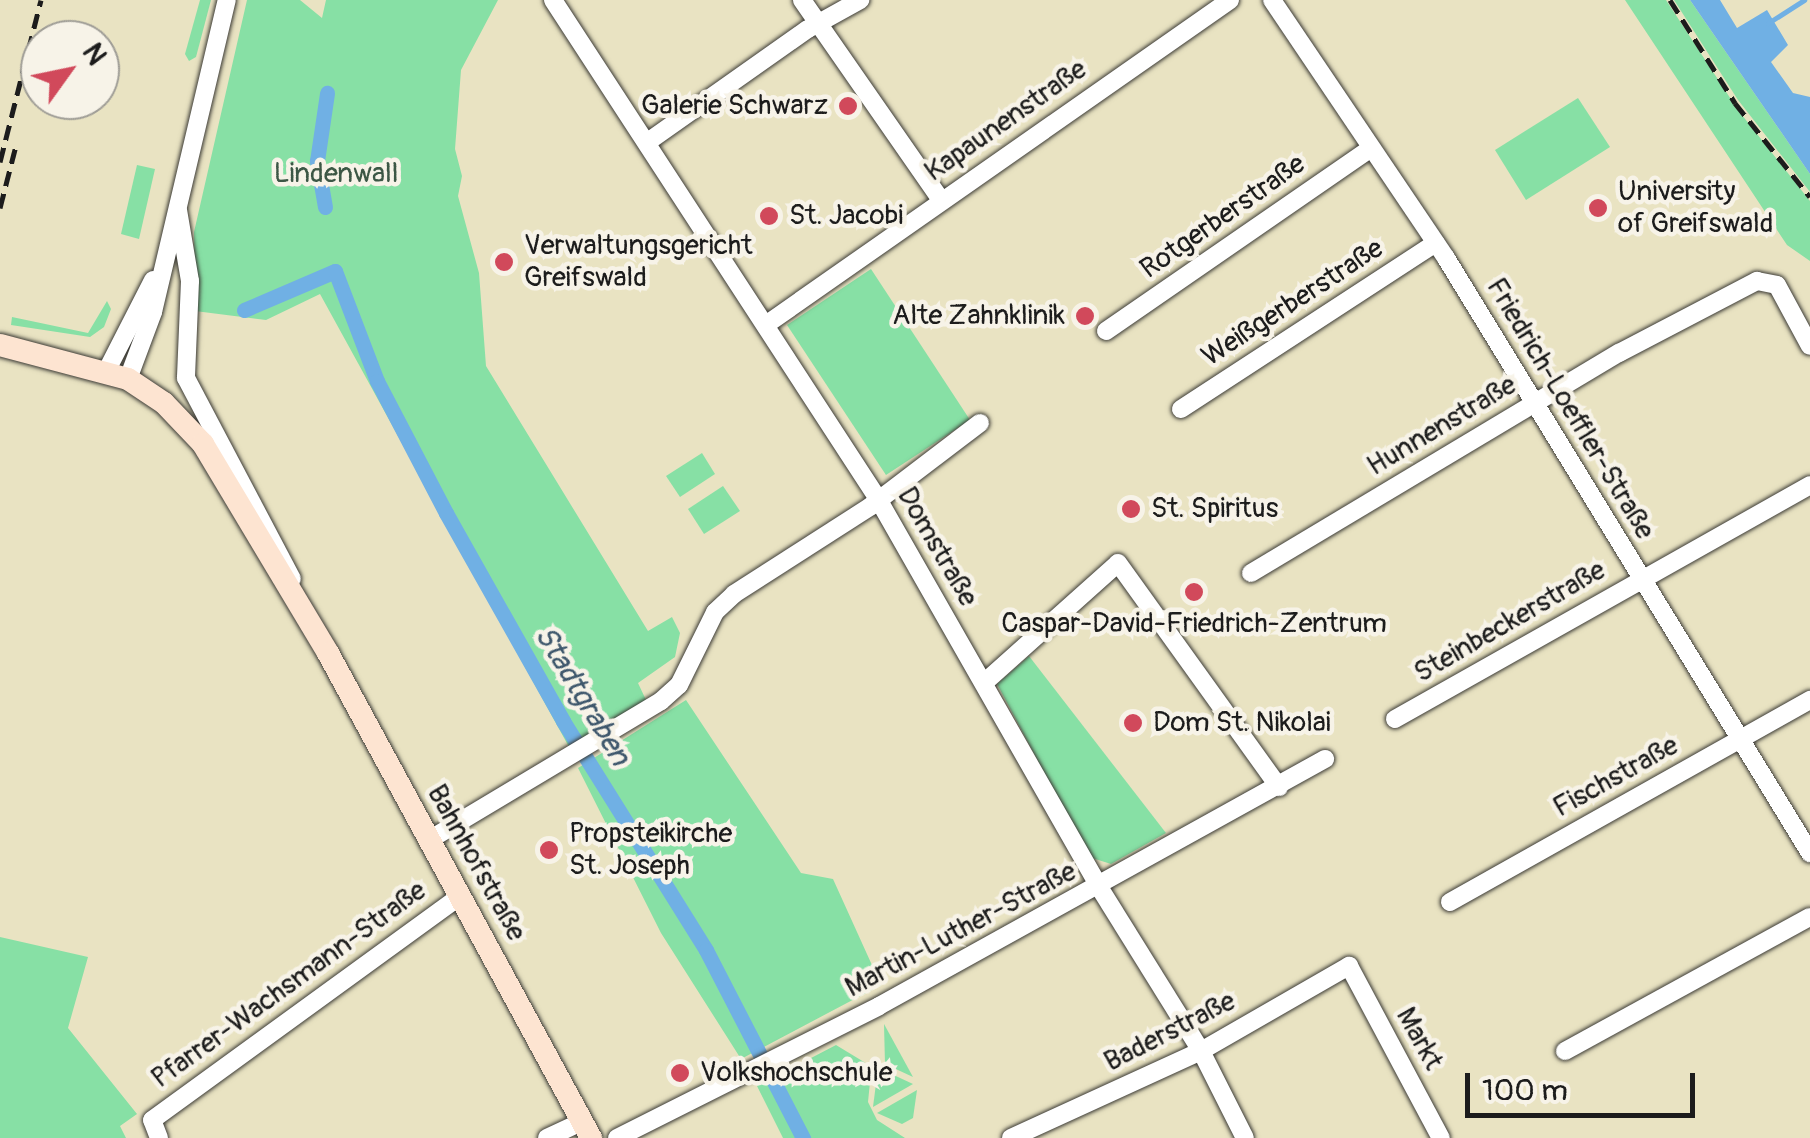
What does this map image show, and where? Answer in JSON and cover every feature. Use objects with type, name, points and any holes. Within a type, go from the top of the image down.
[{"type":"main road","points":[[0,345],[117,375]]},
{"type":"main road","name":"Bahnhofstraße","points":[[117,375],[164,403],[204,444],[307,616],[587,1130]]},
{"type":"street","name":"Bahnhofstraße","points":[[117,375],[162,262],[178,210],[226,0]]},
{"type":"street","name":"Domstraße","points":[[553,0],[649,141],[878,499],[1099,887],[1202,1052],[1245,1138]]},
{"type":"street","points":[[802,0],[941,200]]},
{"type":"street","points":[[649,141],[860,0]]},
{"type":"street","name":"Kapaunenstraße","points":[[767,324],[1230,0]]},
{"type":"street","name":"Friedrich-Loeffler-Straße","points":[[1272,0],[1436,243],[1810,853]]},
{"type":"street","name":"Rotgerberstraße","points":[[1106,331],[1371,148]]},
{"type":"street","name":"Bahnhofstraße","points":[[178,210],[190,281],[186,378],[280,547],[307,616]]},
{"type":"street","name":"Weißgerberstraße","points":[[1180,409],[1436,243]]},
{"type":"street","name":"Hunnenstraße","points":[[1251,573],[1532,404],[1757,281],[1771,282],[1810,346]]},
{"type":"street","points":[[429,840],[594,744],[679,684],[703,631],[734,594],[878,499],[980,423]]},
{"type":"street","name":"Steinbeckerstraße","points":[[1395,719],[1810,485]]},
{"type":"street","points":[[985,682],[1118,563],[1279,787]]},
{"type":"street","name":"Fischstraße","points":[[1450,902],[1810,700]]},
{"type":"street","name":"Martin-Luther-Straße","points":[[617,1138],[1099,887],[1325,760]]},
{"type":"street","name":"Pfarrer-Wachsmann-Straße","points":[[155,1129],[460,896]]},
{"type":"street","points":[[1565,1051],[1810,917]]},
{"type":"street","name":"Baderstraße","points":[[1011,1138],[1202,1052],[1349,966]]},
{"type":"street","name":"Markt","points":[[1349,966],[1439,1134]]},
{"type":"street","points":[[546,1138],[587,1130]]},
{"type":"street","points":[[1419,1138],[1439,1134]]},
{"type":"green space","points":[[200,0],[211,0],[196,57],[189,61],[185,54]]},
{"type":"green space","name":"Lindenwall","points":[[247,0],[300,0],[322,18],[326,0],[498,0],[461,70],[455,149],[462,176],[458,196],[479,273],[486,366],[648,631],[672,617],[680,633],[675,657],[638,683],[646,700],[569,747],[320,294],[266,320],[195,311],[194,232]]},
{"type":"green space","points":[[1625,0],[1666,0],[1738,110],[1810,201],[1810,261],[1787,245]]},
{"type":"green space","points":[[1674,0],[1690,0],[1810,174],[1810,192],[1738,100]]},
{"type":"green space","points":[[1578,98],[1610,147],[1526,200],[1495,150]]},
{"type":"green space","points":[[137,165],[155,169],[139,239],[121,234]]},
{"type":"green space","points":[[871,269],[970,420],[886,475],[787,325]]},
{"type":"green space","points":[[107,301],[111,309],[104,327],[90,337],[11,325],[12,317],[88,333]]},
{"type":"green space","points":[[702,453],[715,474],[680,497],[666,476]]},
{"type":"green space","points":[[723,486],[740,511],[704,534],[688,509]]},
{"type":"green space","points":[[1029,656],[1166,833],[1111,864],[1089,857],[997,684]]},
{"type":"green space","points":[[686,700],[801,873],[833,879],[881,985],[741,1059],[661,933],[578,768]]},
{"type":"green space","points":[[0,937],[88,957],[68,1028],[137,1114],[120,1126],[126,1138],[0,1138]]},
{"type":"green space","points":[[884,1024],[913,1077],[885,1064]]},
{"type":"green space","points":[[836,1045],[864,1062],[871,1072],[868,1102],[877,1120],[905,1138],[783,1138],[757,1086]]},
{"type":"green space","points":[[885,1071],[913,1084],[873,1107],[877,1076]]},
{"type":"green space","points":[[917,1090],[913,1118],[902,1124],[877,1113]]},
{"type":"water","points":[[1690,0],[1720,0],[1737,28],[1767,10],[1788,45],[1771,62],[1793,93],[1810,97],[1810,174]]},
{"type":"waterway","points":[[1768,23],[1804,0]]},
{"type":"waterway","name":"Stadtgraben","points":[[325,207],[317,161],[327,93]]},
{"type":"waterway","name":"Stadtgraben","points":[[244,310],[335,271],[377,381],[446,513],[563,721],[706,950],[803,1138]]},
{"type":"railway","points":[[0,162],[41,0]]},
{"type":"railway","points":[[1670,0],[1735,103],[1810,197]]},
{"type":"railway","points":[[0,208],[16,145]]},
{"type":"place","name":"Galerie Schwarz","points":[[848,106]]},
{"type":"place","name":"University of Greifswald","points":[[1598,208]]},
{"type":"place","name":"St. Jacobi","points":[[769,216]]},
{"type":"place","name":"Verwaltungsgericht Greifswald","points":[[504,262]]},
{"type":"place","name":"Alte Zahnklinik","points":[[1085,316]]},
{"type":"place","name":"St. Spiritus","points":[[1131,509]]},
{"type":"place","name":"Caspar-David-Friedrich-Zentrum","points":[[1194,592]]},
{"type":"place","name":"Dom St. Nikolai","points":[[1133,723]]},
{"type":"place","name":"Propsteikirche St. Joseph","points":[[549,850]]},
{"type":"place","name":"Volkshochschule","points":[[680,1073]]}]
